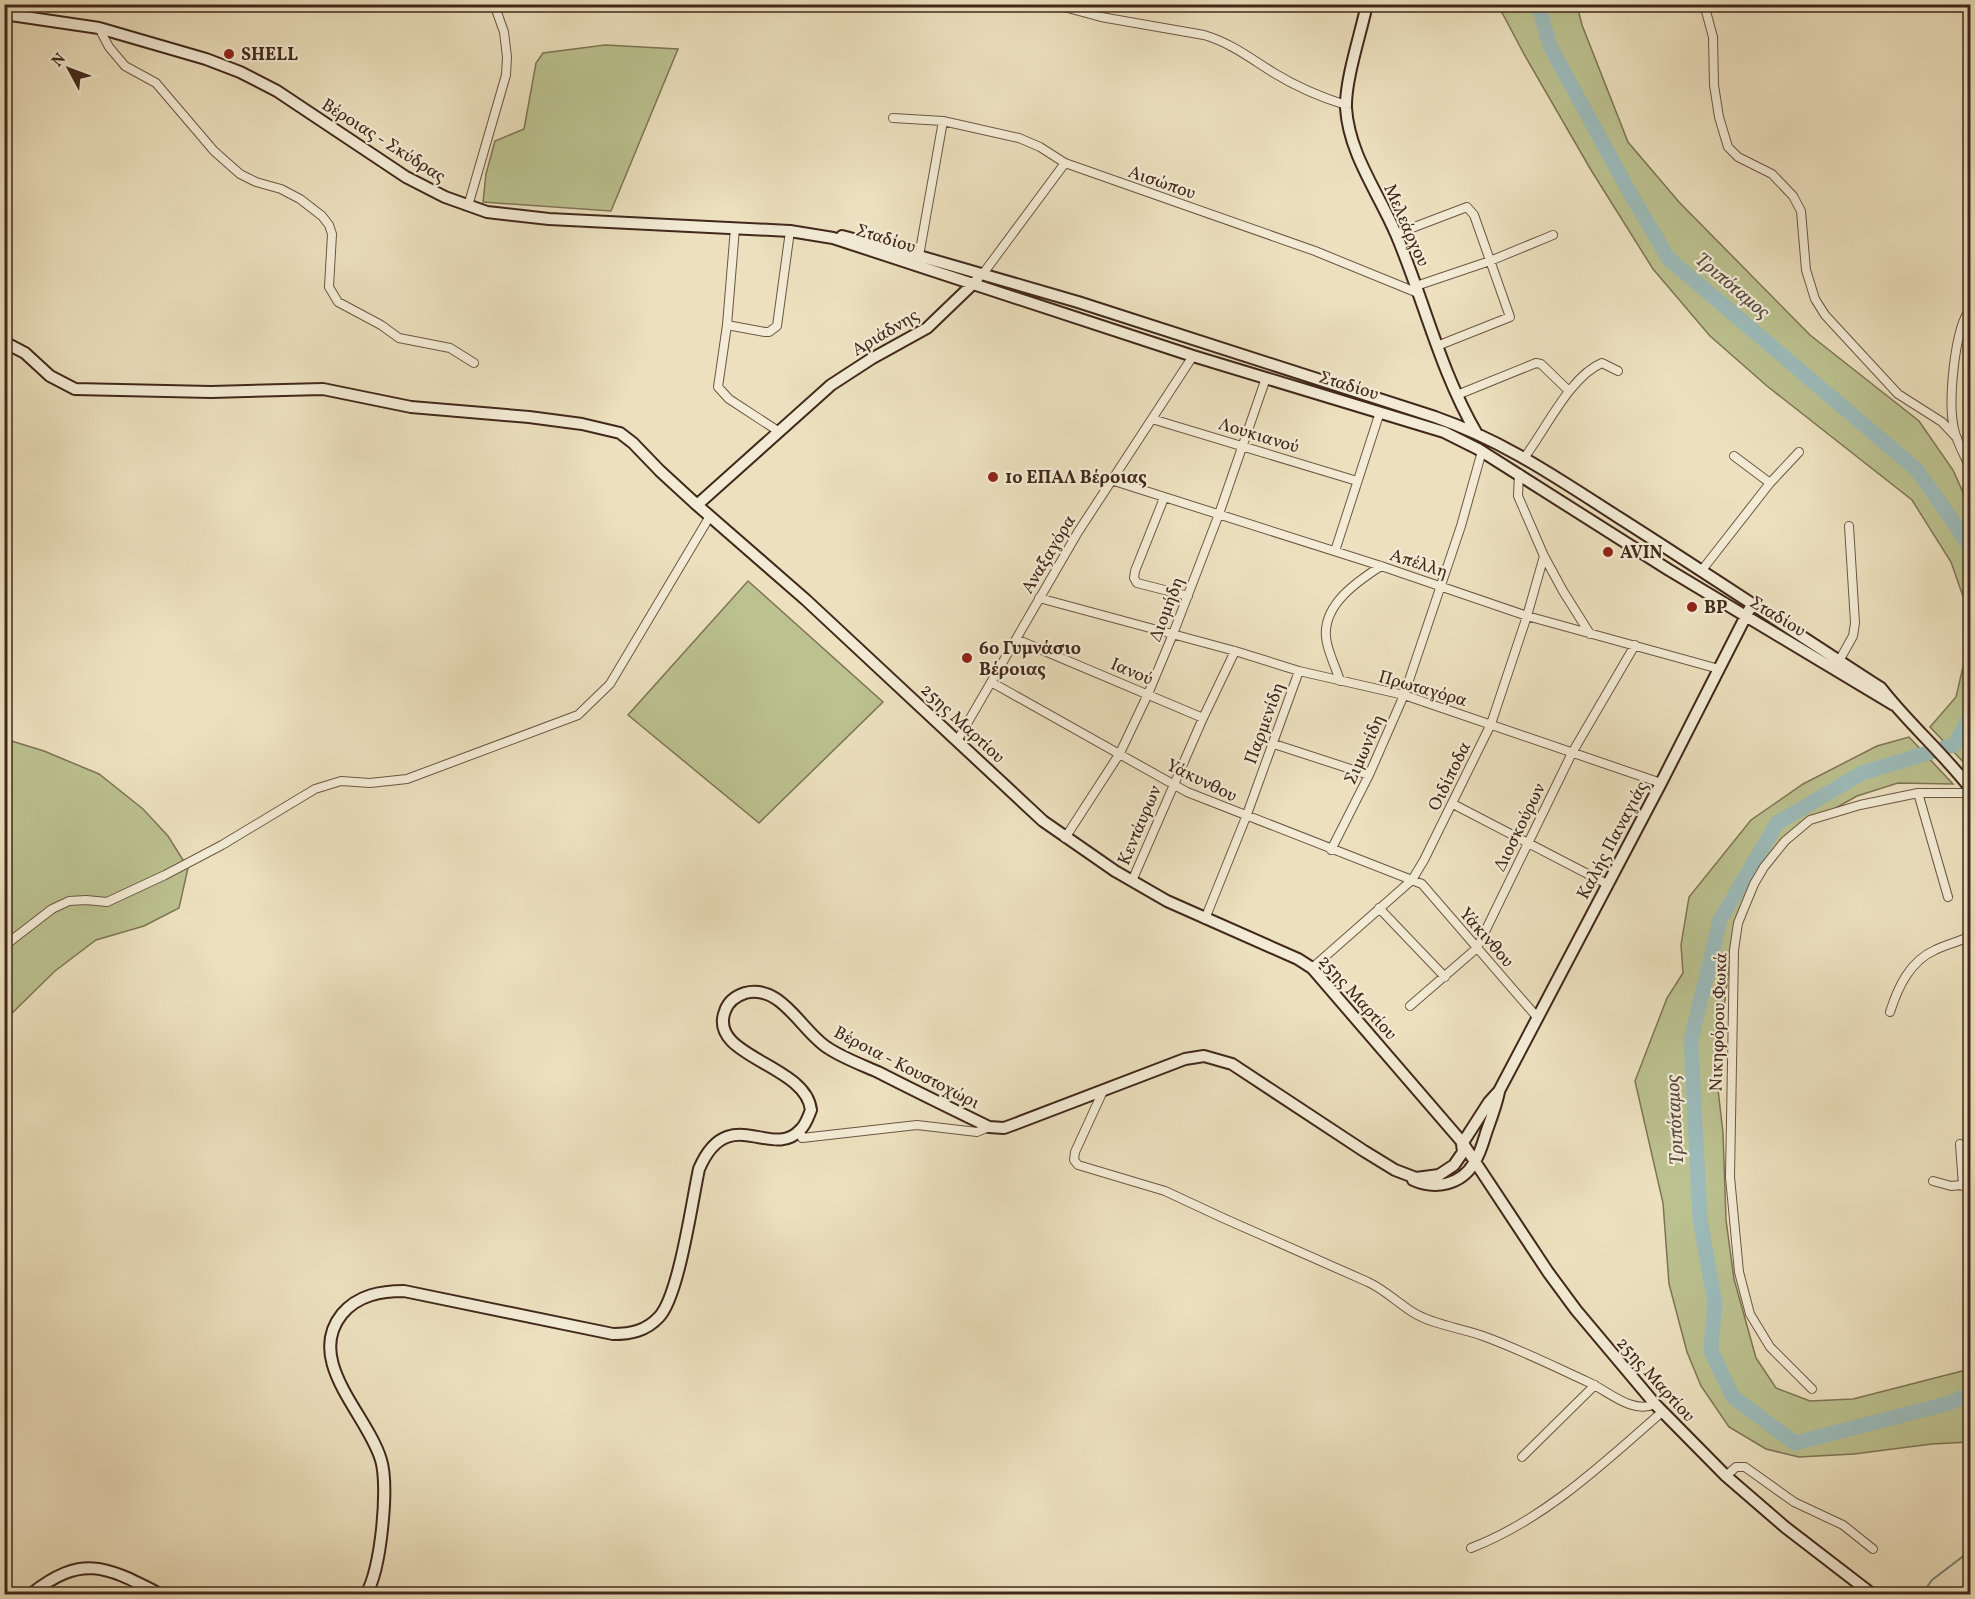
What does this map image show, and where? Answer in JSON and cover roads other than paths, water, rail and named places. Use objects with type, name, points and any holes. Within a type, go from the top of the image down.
[{"type":"street","points":[[468,206],[506,75],[507,57],[504,32],[494,4]]},
{"type":"street","points":[[1053,4],[1101,17],[1219,39],[1242,50],[1274,73],[1311,94],[1346,105]]},
{"type":"street","name":"Μελεάργου","points":[[1367,4],[1346,105],[1350,137],[1396,234],[1437,346],[1457,396],[1477,433],[1482,451]]},
{"type":"street","points":[[1704,4],[1713,37],[1714,85],[1719,117],[1728,147],[1738,157],[1772,174],[1793,196],[1801,211],[1806,270],[1815,299],[1825,315],[1898,394],[1942,422],[1957,438]]},
{"type":"street","name":"Βέροιας - Σκύδρας","points":[[4,14],[99,28],[206,59],[253,78],[277,91],[406,177],[468,206],[504,215],[538,218],[790,231],[833,238]]},
{"type":"street","points":[[99,28],[109,47],[125,66],[156,82],[214,152],[240,174],[256,182],[281,189],[300,199],[322,216],[332,234],[328,286],[338,302],[381,325],[399,338],[450,348],[474,363]]},
{"type":"street","name":"Αισώπου","points":[[893,118],[943,121],[1019,138],[1040,147],[1065,163],[1315,251],[1417,290]]},
{"type":"street","points":[[919,256],[943,121]]},
{"type":"street","name":"Αριάδνης","points":[[698,505],[831,385],[871,359],[927,328],[982,275],[1065,163]]},
{"type":"street","points":[[1396,234],[1467,207],[1474,215],[1510,317],[1437,346]]},
{"type":"street","points":[[735,228],[727,325],[718,387],[729,399],[778,431]]},
{"type":"street","points":[[727,325],[765,332],[770,332],[777,326],[790,231]]},
{"type":"street","points":[[1417,290],[1553,235]]},
{"type":"street","name":"Σταδίου","points":[[833,238],[846,236],[1078,302],[1435,417],[1477,433],[1524,458],[1702,570],[1881,688],[1958,773],[1971,791]]},
{"type":"street","name":"Σταδίου","points":[[833,238],[1193,356],[1444,432],[1482,451],[1669,570],[1894,705]]},
{"type":"street","points":[[1971,309],[1963,324],[1953,373],[1951,404],[1953,428],[1971,468]]},
{"type":"street","name":"25ης Μαρτίου","points":[[4,342],[25,353],[50,376],[75,389],[199,392],[323,389],[411,407],[529,417],[595,426],[620,433],[806,600],[1043,821],[1132,881],[1205,919],[1298,959],[1312,968],[1476,1161],[1548,1272],[1611,1354],[1658,1408],[1726,1476],[1785,1527],[1872,1594]]},
{"type":"street","name":"Αναξαγόρα","points":[[957,741],[1039,598],[1111,480],[1193,356]]},
{"type":"street","points":[[1457,396],[1536,363],[1541,364],[1569,391]]},
{"type":"street","points":[[1524,458],[1569,391],[1595,366],[1602,363],[1618,370]]},
{"type":"street","name":"Διομήδη","points":[[1065,838],[1120,753],[1148,694],[1219,514],[1266,378]]},
{"type":"street","points":[[1335,551],[1380,412]]},
{"type":"street","name":"Λουκιανού","points":[[1152,419],[1357,481]]},
{"type":"street","name":"Σιμωνίδη","points":[[1331,850],[1369,775],[1404,695],[1461,526],[1482,451]]},
{"type":"street","points":[[1702,570],[1770,483],[1799,452]]},
{"type":"street","points":[[1734,456],[1770,483]]},
{"type":"street","points":[[1519,474],[1518,496],[1544,556],[1590,634]]},
{"type":"street","name":"Απέλλη","points":[[1111,480],[1381,566],[1527,616],[1719,669]]},
{"type":"street","points":[[1164,498],[1134,578],[1137,583],[1188,596]]},
{"type":"street","points":[[4,946],[52,909],[69,901],[107,902],[222,845],[315,789],[341,781],[370,783],[407,779],[578,715],[610,684],[711,516]]},
{"type":"street","points":[[1839,661],[1853,636],[1855,623],[1849,526]]},
{"type":"street","name":"Οιδίποδα","points":[[1312,968],[1412,880],[1453,804],[1491,724],[1527,616],[1544,556]]},
{"type":"street","points":[[1341,681],[1326,636],[1328,623],[1334,607],[1345,593],[1381,566]]},
{"type":"street","name":"Πρωταγόρα","points":[[1039,598],[1235,651],[1299,671],[1404,695],[1661,783]]},
{"type":"street","name":"Καλής Παναγιάς","points":[[1462,1144],[1489,1102],[1499,1091],[1752,604]]},
{"type":"street","name":"Ιανού","points":[[1016,639],[1203,718]]},
{"type":"street","name":"Διοσκούρων","points":[[1410,1006],[1478,948],[1572,753],[1635,645]]},
{"type":"street","name":"Κεντάυρων","points":[[1132,881],[1173,784],[1235,651]]},
{"type":"street","name":"Παρμενίδη","points":[[1205,919],[1274,744],[1299,671]]},
{"type":"street","name":"Υάκυνθου","points":[[991,682],[1203,799],[1412,880]]},
{"type":"street","points":[[1274,744],[1369,775]]},
{"type":"street","name":"Νικηφόρου Φωκά","points":[[1812,1389],[1770,1347],[1750,1314],[1739,1272],[1730,1157],[1734,950],[1738,923],[1746,901],[1764,867],[1785,841],[1810,820],[1860,805],[1918,793],[1971,791]]},
{"type":"street","points":[[1918,793],[1948,897]]},
{"type":"street","points":[[1453,804],[1607,884]]},
{"type":"street","name":"Υάκινθου","points":[[1412,880],[1422,884],[1537,1017]]},
{"type":"street","points":[[1379,908],[1445,977]]},
{"type":"street","points":[[1890,1012],[1896,992],[1915,964],[1936,949],[1971,936]]},
{"type":"street","name":"Βέροια - Κουστοχώρι","points":[[800,1131],[810,1110],[807,1096],[790,1079],[734,1045],[722,1025],[726,1007],[734,998],[742,994],[760,992],[771,996],[788,1009],[829,1049],[989,1127],[1004,1128],[1185,1059],[1195,1056],[1212,1057],[1232,1064],[1364,1151],[1417,1182],[1436,1186],[1451,1182],[1465,1175],[1476,1161]]},
{"type":"street","points":[[1103,1091],[1075,1152],[1074,1160],[1077,1165],[1165,1191],[1381,1288],[1414,1313],[1483,1336],[1595,1384],[1628,1403],[1658,1408]]},
{"type":"street","name":"Καλής Παναγιάς","points":[[1476,1161],[1496,1106],[1499,1091]]},
{"type":"street","points":[[366,1594],[377,1569],[384,1481],[381,1460],[372,1438],[338,1379],[331,1359],[332,1334],[336,1323],[347,1309],[369,1295],[404,1291],[613,1334],[628,1334],[644,1329],[659,1317],[668,1304],[678,1273],[699,1169],[705,1155],[720,1139],[728,1136],[782,1139],[789,1138],[800,1131],[802,1138],[917,1125],[977,1132],[989,1127]]},
{"type":"street","name":"Βέροια - Κουστοχώρι","points":[[1405,1174],[1421,1178],[1443,1174],[1461,1156],[1462,1144]]},
{"type":"street","points":[[1933,1181],[1951,1186],[1967,1185],[1960,1144]]},
{"type":"street","points":[[1522,1457],[1595,1384]]},
{"type":"street","points":[[1471,1548],[1508,1533],[1582,1480],[1658,1408]]},
{"type":"street","points":[[1726,1476],[1736,1467],[1745,1467],[1794,1502],[1843,1525],[1873,1549]]},
{"type":"street","points":[[32,1594],[76,1569],[95,1567],[118,1573],[160,1594]]},
{"type":"waterway","name":"Τριπόταμος","points":[[1538,4],[1550,46],[1630,193],[1669,259],[1917,470],[1970,546]]},
{"type":"waterway","name":"Τριπόταμος","points":[[1970,717],[1954,745],[1862,773],[1777,823],[1720,920],[1691,1040],[1700,1220],[1715,1302],[1711,1351],[1733,1397],[1795,1443],[1946,1404],[1970,1395]]},
{"type":"waterway","points":[[1922,1594],[1932,1580],[1970,1551]]},
{"type":"place","name":"SHELL","points":[[229,54]]},
{"type":"place","name":"1ο ΕΠΑΛ Βέροιας","points":[[993,477]]},
{"type":"place","name":"AVIN","points":[[1608,552]]},
{"type":"place","name":"BP","points":[[1692,607]]},
{"type":"place","name":"6ο Γυμνάσιο Βέροιας","points":[[967,658]]}]
